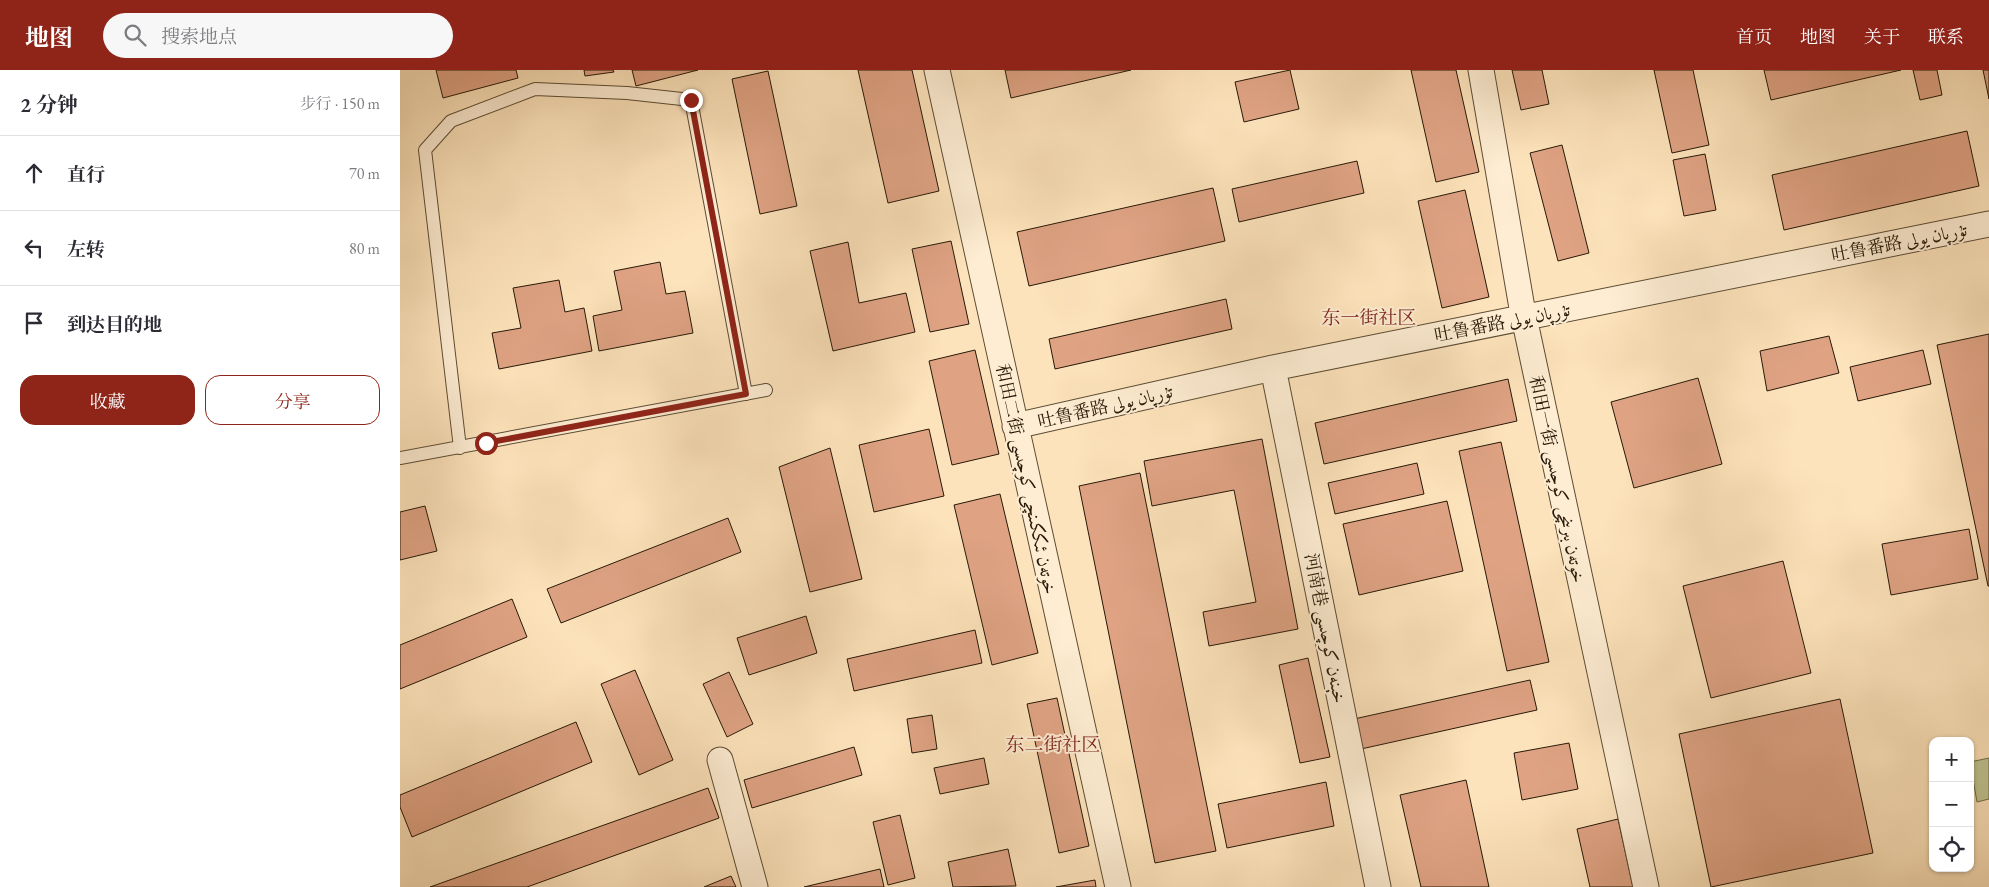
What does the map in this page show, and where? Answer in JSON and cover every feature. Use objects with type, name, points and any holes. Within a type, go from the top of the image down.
[{"type":"street","name":"和田二街 خوتەن ئىككىنچى كوچىسى","points":[[937,70],[1118,887]]},
{"type":"street","name":"和田一街 خوتەن بىرىنچى كوچىسى","points":[[1481,70],[1524,318],[1646,887]]},
{"type":"street","name":"吐鲁番路 تۇرپان يولى","points":[[1016,426],[1273,368],[1989,224]]},
{"type":"street","name":"河南巷 خېنەن كوچىسى","points":[[1273,368],[1378,887]]},
{"type":"street","points":[[720,760],[754,887]]},
{"type":"lane","points":[[460,448],[425,150],[451,121],[534,89],[628,93],[691,100],[746,394]]},
{"type":"lane","points":[[400,458],[766,390]]},
{"type":"green space","points":[[1989,758],[1989,799],[1977,802],[1974,785],[1974,761]]},
{"type":"building","points":[[436,70],[516,70],[518,78],[443,98]]},
{"type":"building","points":[[584,70],[613,70],[614,72],[585,76]]},
{"type":"building","points":[[632,70],[698,70],[636,86]]},
{"type":"building","points":[[858,70],[912,70],[939,191],[888,203]]},
{"type":"building","points":[[1005,70],[1131,70],[1011,98]]},
{"type":"building","points":[[1290,70],[1299,109],[1244,122],[1235,82]]},
{"type":"building","points":[[1411,70],[1456,70],[1479,172],[1436,182]]},
{"type":"building","points":[[1512,70],[1542,70],[1549,104],[1521,110]]},
{"type":"building","points":[[1654,70],[1693,70],[1709,145],[1672,153]]},
{"type":"building","points":[[1764,70],[1901,70],[1771,100]]},
{"type":"building","points":[[1913,70],[1937,70],[1942,95],[1920,100]]},
{"type":"building","points":[[1983,70],[1989,70],[1989,99]]},
{"type":"building","points":[[768,71],[797,206],[760,214],[732,79]]},
{"type":"building","points":[[1967,131],[1979,186],[1784,230],[1772,175]]},
{"type":"building","points":[[1562,145],[1589,253],[1558,261],[1530,153]]},
{"type":"building","points":[[1705,154],[1716,210],[1684,216],[1673,160]]},
{"type":"building","points":[[1357,161],[1364,193],[1239,222],[1232,189]]},
{"type":"building","points":[[1213,188],[1225,241],[1029,286],[1017,232]]},
{"type":"building","points":[[1465,190],[1489,297],[1442,308],[1418,201]]},
{"type":"building","points":[[951,241],[969,324],[930,332],[912,249]]},
{"type":"building","points":[[848,242],[859,303],[906,293],[915,332],[833,351],[810,251]]},
{"type":"building","points":[[660,262],[666,294],[685,291],[693,333],[599,351],[593,316],[622,310],[614,271]]},
{"type":"building","points":[[559,280],[565,312],[584,308],[592,351],[499,369],[492,333],[521,328],[513,288]]},
{"type":"building","points":[[1226,299],[1232,329],[1055,369],[1049,339]]},
{"type":"building","points":[[1989,334],[1989,586],[1988,586],[1937,345]]},
{"type":"building","points":[[1829,336],[1839,373],[1767,391],[1760,351]]},
{"type":"building","points":[[975,350],[999,454],[952,465],[929,361]]},
{"type":"building","points":[[1923,350],[1931,384],[1858,401],[1850,367]]},
{"type":"building","points":[[1698,378],[1722,464],[1634,488],[1611,402]]},
{"type":"building","points":[[1508,379],[1517,421],[1324,464],[1315,423]]},
{"type":"building","points":[[929,429],[944,496],[874,512],[859,445]]},
{"type":"building","points":[[1262,439],[1298,629],[1209,646],[1203,612],[1256,602],[1234,490],[1152,506],[1144,461]]},
{"type":"building","points":[[1501,442],[1549,662],[1507,671],[1459,451]]},
{"type":"building","points":[[830,448],[862,579],[810,592],[779,467]]},
{"type":"building","points":[[1417,463],[1424,494],[1335,514],[1328,483]]},
{"type":"building","points":[[1140,473],[1216,851],[1155,863],[1079,486]]},
{"type":"building","points":[[1000,494],[1038,653],[992,665],[954,505]]},
{"type":"building","points":[[1447,501],[1463,571],[1359,595],[1343,524]]},
{"type":"building","points":[[425,506],[437,551],[400,560],[400,512]]},
{"type":"building","points":[[728,518],[741,552],[561,623],[547,589]]},
{"type":"building","points":[[1969,529],[1978,579],[1891,595],[1882,544]]},
{"type":"building","points":[[1783,561],[1811,673],[1711,698],[1683,586]]},
{"type":"building","points":[[512,599],[527,637],[400,689],[400,645]]},
{"type":"building","points":[[806,616],[817,653],[749,675],[737,638]]},
{"type":"building","points":[[975,630],[982,663],[854,691],[847,659]]},
{"type":"building","points":[[1308,658],[1330,757],[1300,763],[1279,665]]},
{"type":"building","points":[[635,670],[673,760],[639,775],[601,684]]},
{"type":"building","points":[[729,672],[753,724],[727,737],[703,684]]},
{"type":"building","points":[[1530,680],[1537,710],[1361,749],[1354,719]]},
{"type":"building","points":[[1057,698],[1089,846],[1059,853],[1027,704]]},
{"type":"building","points":[[1840,699],[1873,853],[1711,887],[1679,734]]},
{"type":"building","points":[[932,715],[937,749],[912,753],[907,719]]},
{"type":"building","points":[[576,722],[592,762],[412,837],[400,807],[400,795]]},
{"type":"building","points":[[1569,743],[1578,789],[1522,800],[1514,753]]},
{"type":"building","points":[[854,747],[862,775],[752,808],[744,780]]},
{"type":"building","points":[[984,758],[989,784],[940,794],[934,768]]},
{"type":"building","points":[[1466,780],[1489,887],[1421,887],[1400,795]]},
{"type":"building","points":[[1326,782],[1334,826],[1227,848],[1218,804]]},
{"type":"building","points":[[708,788],[719,818],[527,887],[430,887]]},
{"type":"building","points":[[900,815],[915,878],[888,885],[873,822]]},
{"type":"building","points":[[1618,819],[1633,887],[1590,887],[1577,829]]},
{"type":"building","points":[[1008,849],[1016,886],[953,887],[948,862]]},
{"type":"building","points":[[880,869],[884,887],[804,887]]},
{"type":"building","points":[[731,876],[736,887],[704,887]]},
{"type":"building","points":[[1095,880],[1096,887],[1056,887]]},
{"type":"district","name":"东一街社区","points":[[1369,317]]},
{"type":"district","name":"东二街社区","points":[[1053,744]]},
{"type":"route","points":[[486,443],[746,394],[691,100]]}]
